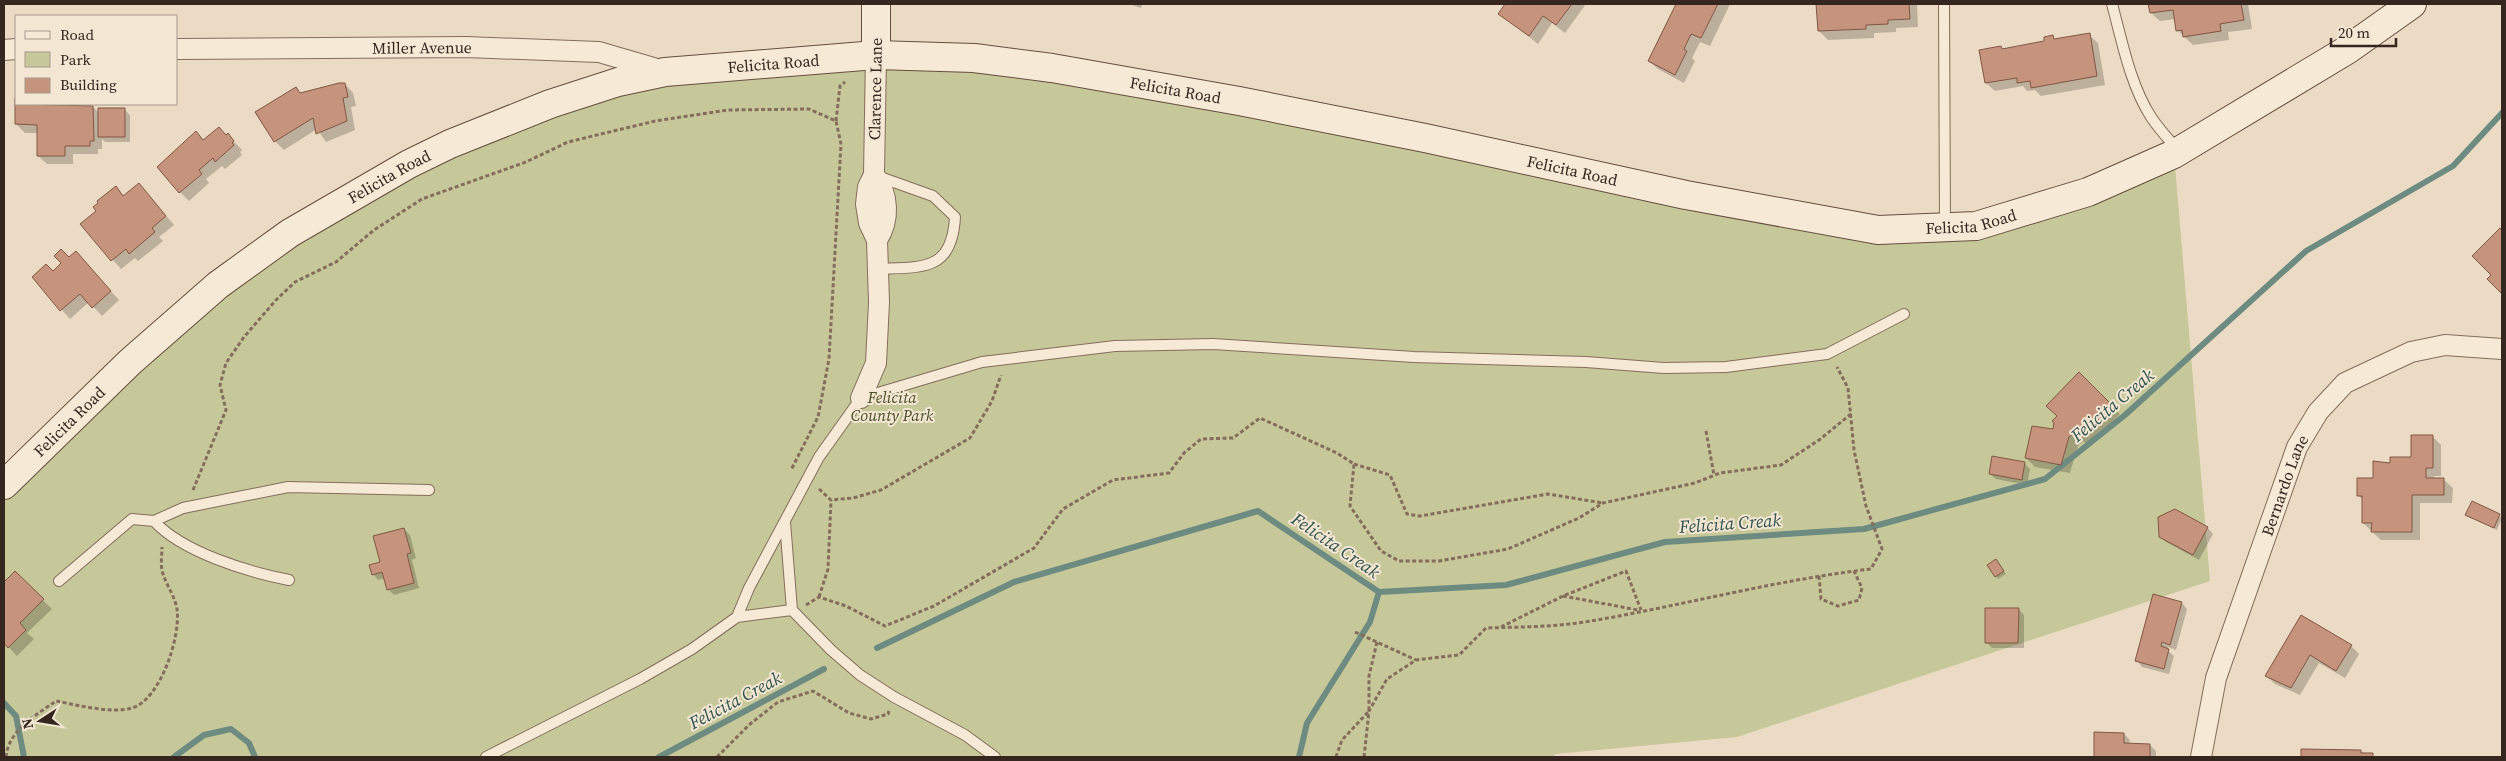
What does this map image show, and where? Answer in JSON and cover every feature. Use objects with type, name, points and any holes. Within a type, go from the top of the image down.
[{"type":"main road","name":"Clarence Lane","points":[[876,4],[876,55]]},
{"type":"main road","name":"Felicita Road","points":[[4,485],[130,362],[174,323],[218,285],[290,233],[409,164],[450,144],[550,104],[618,82],[665,72],[876,55],[974,58],[1052,68],[1249,102],[1686,195],[1878,230],[1976,226],[2088,192],[2179,151],[2347,50],[2412,4]]},
{"type":"street","name":"Miller Avenue","points":[[178,49],[466,47],[599,52],[665,72]]},
{"type":"street","name":"Clarence Lane","points":[[861,398],[876,363],[880,302],[877,240],[868,223],[866,204],[868,187],[874,175],[876,55]]},
{"type":"street","name":"Bernardo Lane","points":[[2201,757],[2216,678],[2297,447],[2318,412],[2345,383],[2411,352],[2445,345],[2502,349]]},
{"type":"lane","points":[[1944,4],[1945,227]]},
{"type":"lane","points":[[2112,4],[2126,56],[2142,98],[2151,117],[2179,151]]},
{"type":"lane","points":[[874,175],[933,196],[955,217],[954,238],[947,251],[936,262],[909,268],[878,269]]},
{"type":"lane","points":[[737,617],[748,588],[819,457],[861,398],[982,362],[1114,346],[1213,344],[1414,357],[1586,362],[1664,368],[1726,367],[1813,357],[1830,353],[1904,314]]},
{"type":"lane","points":[[59,581],[132,519],[154,521],[183,508],[288,487],[429,490]]},
{"type":"lane","points":[[154,521],[165,533],[193,548],[254,573],[290,580]]},
{"type":"lane","points":[[785,522],[793,611],[831,650],[860,675],[894,697],[965,735],[995,757]]},
{"type":"lane","points":[[486,757],[640,678],[692,649],[737,617],[793,611]]},
{"type":"path","points":[[791,470],[818,417],[828,359],[841,144],[836,122],[840,86],[848,80]]},
{"type":"path","points":[[183,508],[193,492],[226,410],[220,385],[226,364],[244,337],[276,300],[295,282],[336,262],[374,230],[422,199],[526,162],[568,142],[655,121],[728,110],[809,109],[836,122]]},
{"type":"path","points":[[1336,757],[1342,740],[1370,711],[1387,679],[1416,660],[1459,654],[1486,628],[1590,621],[1819,576],[1871,569],[1882,549],[1871,517],[1854,450],[1848,388],[1830,353]]},
{"type":"path","points":[[815,487],[831,500],[853,498],[881,490],[970,438],[992,401],[1001,376],[997,360]]},
{"type":"path","points":[[819,596],[846,606],[885,626],[934,606],[1034,548],[1064,509],[1113,480],[1169,473],[1184,453],[1201,440],[1233,438],[1260,418],[1337,453],[1354,464],[1390,475],[1408,514],[1420,516],[1548,494],[1580,501],[1603,503],[1694,483],[1714,475],[1781,465],[1819,440],[1851,414]]},
{"type":"path","points":[[1706,431],[1714,475]]},
{"type":"path","points":[[1354,464],[1350,506],[1381,551],[1399,561],[1439,561],[1508,549],[1579,518],[1603,503]]},
{"type":"path","points":[[793,611],[819,596],[828,569],[832,522],[831,500]]},
{"type":"path","points":[[6,757],[7,746],[26,722],[56,701],[101,709],[131,709],[146,700],[167,664],[178,630],[177,608],[162,572],[162,548],[165,533]]},
{"type":"path","points":[[1501,627],[1563,596],[1626,571],[1641,610]]},
{"type":"path","points":[[1819,576],[1821,599],[1838,606],[1859,600],[1862,588],[1854,571]]},
{"type":"path","points":[[1563,596],[1641,610]]},
{"type":"path","points":[[1355,632],[1416,660]]},
{"type":"path","points":[[1364,757],[1370,711],[1369,676],[1377,642]]},
{"type":"path","points":[[717,757],[750,724],[778,702],[813,691],[848,713],[871,719],[888,714],[894,697]]},
{"type":"green space","name":"Felicita County Park","points":[[974,58],[1853,225],[1976,226],[2174,154],[2210,581],[1737,737],[1555,754],[1553,757],[4,757],[4,485],[130,362],[360,193],[620,82]]},
{"type":"building","points":[[1505,4],[1572,4],[1556,25],[1543,16],[1529,36],[1498,14]]},
{"type":"building","points":[[1676,4],[1718,4],[1701,38],[1691,34],[1684,49],[1687,51],[1675,75],[1648,61]]},
{"type":"building","points":[[1816,4],[1909,4],[1910,19],[1888,20],[1888,24],[1866,25],[1866,29],[1818,31]]},
{"type":"building","points":[[2148,4],[2241,4],[2244,20],[2220,24],[2221,31],[2183,37],[2182,30],[2176,31],[2173,10],[2150,13]]},
{"type":"building","points":[[2090,33],[2097,76],[2031,88],[2030,81],[2017,83],[2017,78],[1985,83],[1979,50],[2001,46],[2002,49],[2044,41],[2044,37],[2053,35],[2054,39]]},
{"type":"building","points":[[345,83],[348,97],[343,98],[347,121],[316,134],[313,118],[274,142],[255,112],[296,87],[300,93]]},
{"type":"building","points":[[15,105],[93,106],[94,141],[90,141],[90,146],[65,146],[65,156],[37,156],[37,125],[15,124]]},
{"type":"building","points":[[98,108],[125,108],[125,137],[98,137]]},
{"type":"building","points":[[219,127],[226,135],[228,133],[234,141],[232,143],[234,145],[215,162],[213,158],[199,170],[202,174],[179,193],[157,167],[196,131],[203,140]]},
{"type":"building","points":[[139,183],[166,216],[152,228],[155,232],[129,254],[126,249],[111,261],[80,224],[96,211],[93,207],[98,203],[97,201],[116,186],[123,196]]},
{"type":"building","points":[[2500,228],[2502,230],[2502,294],[2487,279],[2491,275],[2472,256]]},
{"type":"building","points":[[61,249],[69,257],[76,251],[111,291],[92,308],[80,294],[60,311],[32,277],[46,264],[53,271],[61,263],[54,256]]},
{"type":"building","points":[[2079,372],[2112,405],[2080,439],[2074,433],[2069,437],[2061,465],[2025,458],[2032,426],[2053,429],[2054,423],[2052,421],[2057,416],[2046,406]]},
{"type":"building","points":[[2411,435],[2433,435],[2433,468],[2426,468],[2426,478],[2444,478],[2444,495],[2412,495],[2412,532],[2371,532],[2372,523],[2362,523],[2362,496],[2357,496],[2357,478],[2373,478],[2373,461],[2390,463],[2390,457],[2411,457]]},
{"type":"building","points":[[1992,456],[2025,462],[2022,480],[1989,474]]},
{"type":"building","points":[[2472,501],[2500,514],[2494,528],[2465,515]]},
{"type":"building","points":[[2175,509],[2208,527],[2193,555],[2159,537],[2158,517]]},
{"type":"building","points":[[404,528],[411,553],[407,554],[414,583],[387,590],[382,572],[372,575],[369,565],[380,562],[373,536]]},
{"type":"building","points":[[1996,559],[2004,571],[1995,577],[1987,565]]},
{"type":"building","points":[[15,571],[44,599],[20,623],[26,630],[8,648],[4,643],[4,582]]},
{"type":"building","points":[[2153,594],[2182,602],[2170,645],[2162,642],[2161,646],[2169,649],[2164,669],[2135,661]]},
{"type":"building","points":[[1985,608],[2019,608],[2018,643],[1985,643]]},
{"type":"building","points":[[2301,615],[2352,645],[2336,671],[2310,655],[2291,688],[2265,676]]},
{"type":"building","points":[[2094,732],[2124,733],[2124,743],[2150,744],[2150,757],[2094,757]]},
{"type":"building","points":[[2301,749],[2361,750],[2361,753],[2373,753],[2373,757],[2301,757]]},
{"type":"waterway","name":"Felicita Creak","points":[[877,648],[1014,582],[1258,511],[1379,592],[1506,585],[1665,542],[1864,529],[2045,479],[2125,415],[2306,251],[2453,166],[2502,113]]},
{"type":"waterway","points":[[1299,757],[1307,723],[1370,622],[1379,592]]},
{"type":"waterway","name":"Felicita Creak","points":[[659,757],[824,669]]},
{"type":"waterway","points":[[4,703],[16,716],[24,757]]},
{"type":"waterway","points":[[174,757],[204,735],[231,729],[249,743],[255,757]]}]
